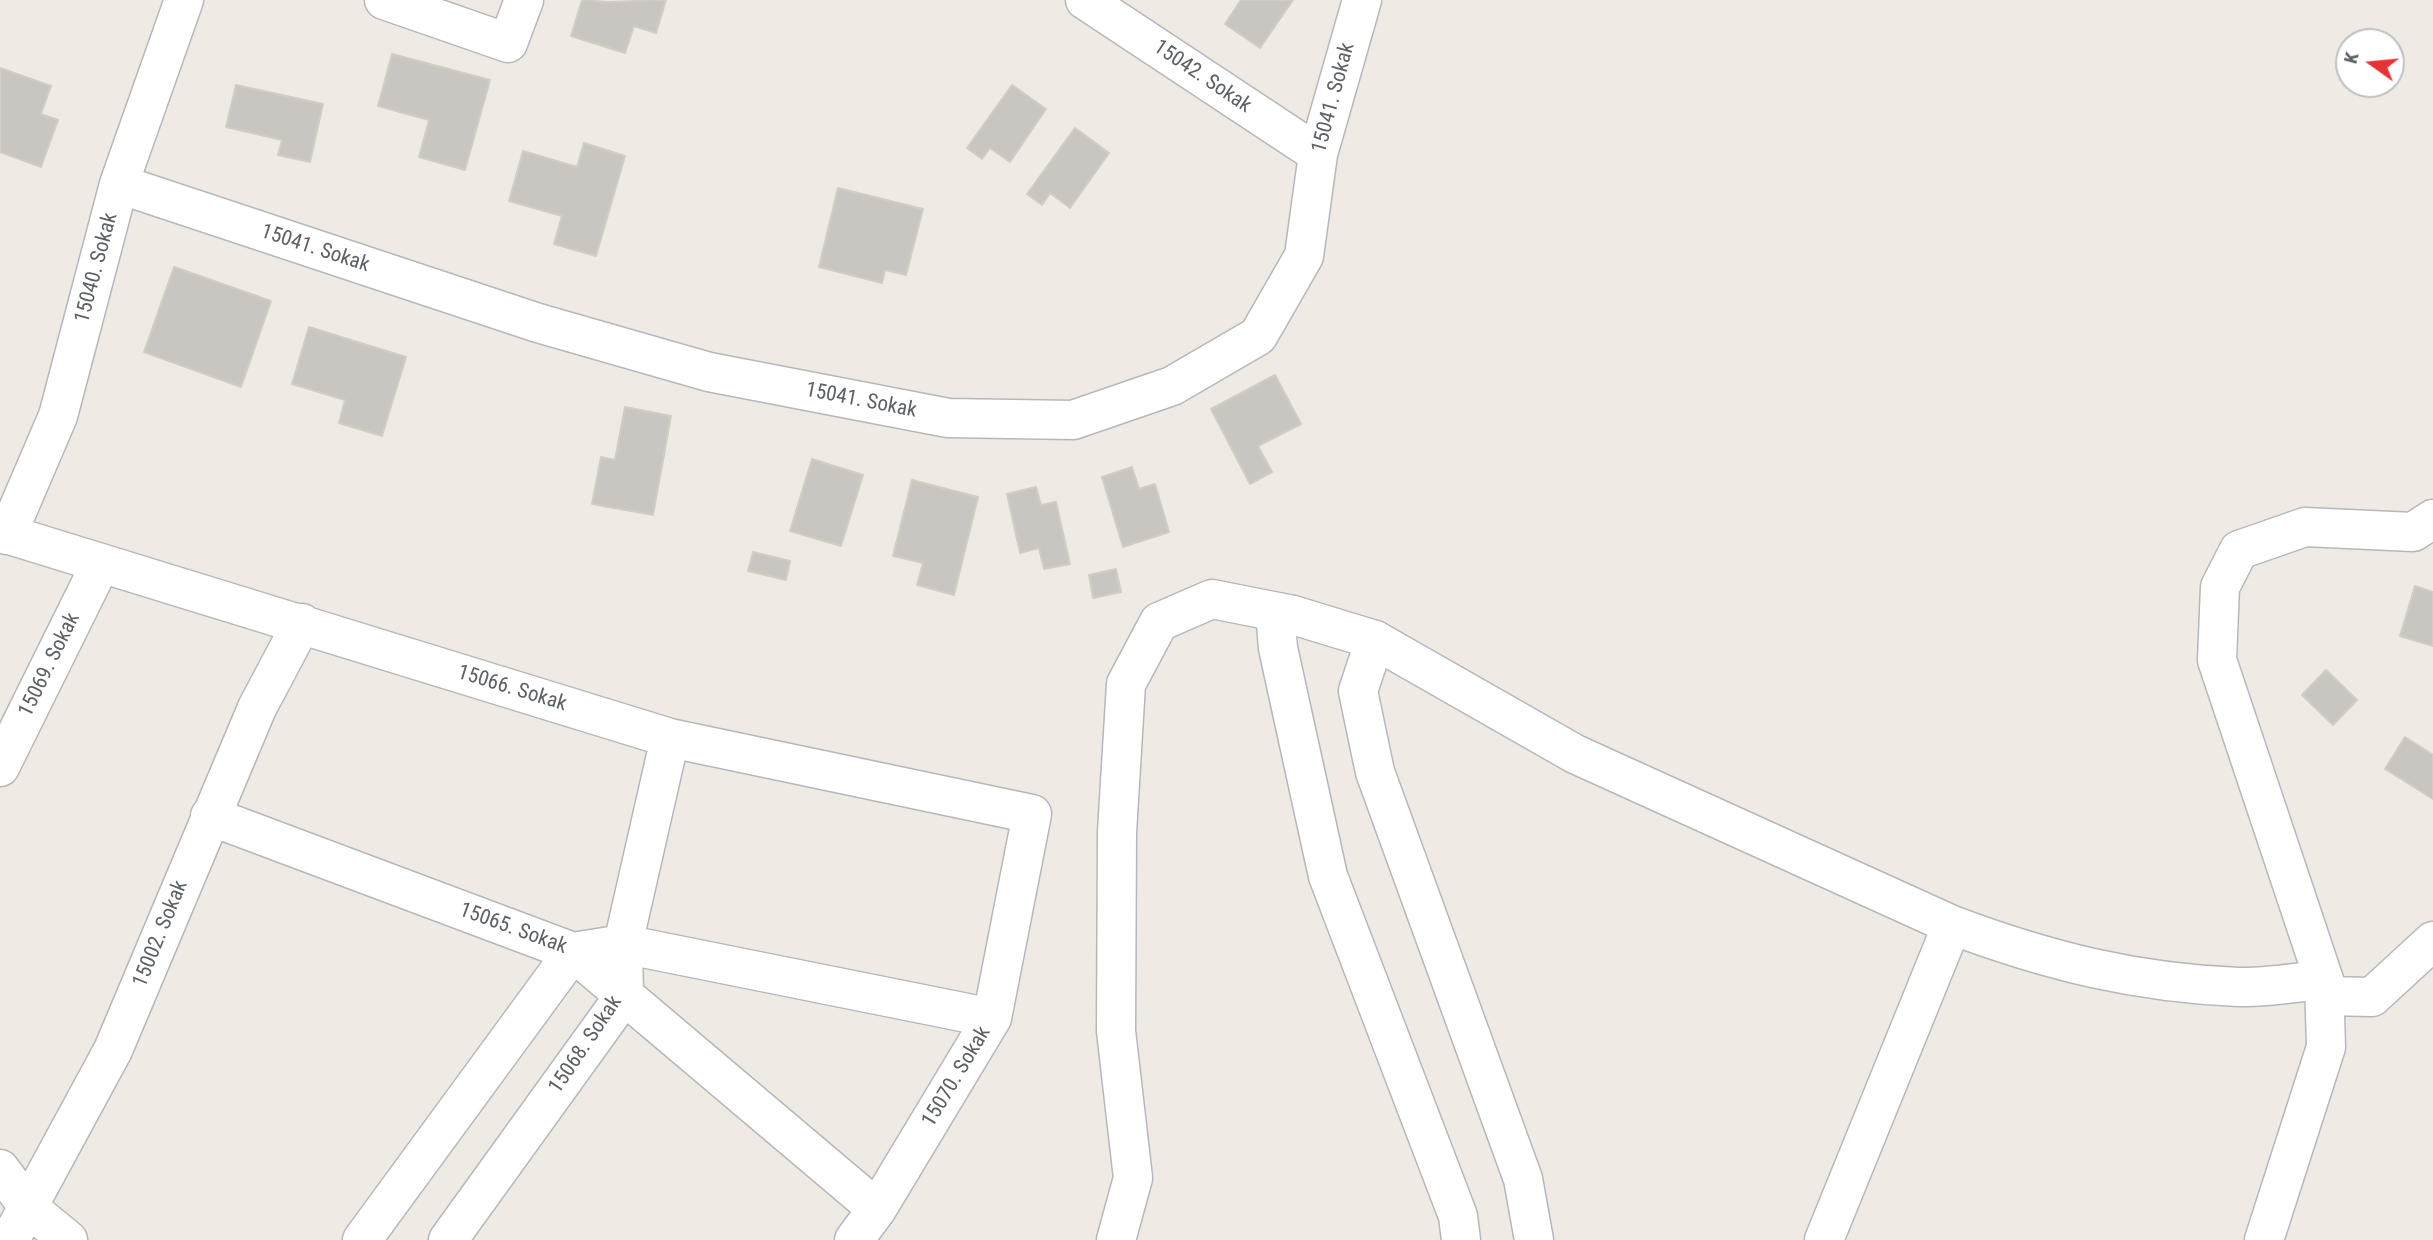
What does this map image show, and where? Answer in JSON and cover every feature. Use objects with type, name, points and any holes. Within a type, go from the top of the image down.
[{"type":"street","name":"15040. Sokak","points":[[3,533],[58,415],[119,184],[184,0]]},
{"type":"street","points":[[384,0],[508,43],[524,0]]},
{"type":"street","name":"15042. Sokak","points":[[1085,0],[1318,154]]},
{"type":"street","name":"15041. Sokak","points":[[119,184],[525,318],[709,372],[948,418],[1073,420],[1172,386],[1258,336],[1304,256],[1318,154],[1362,0]]},
{"type":"street","points":[[2264,1240],[2326,1047],[2324,988],[2217,660],[2220,587],[2239,550],[2305,527],[2413,531],[2433,519]]},
{"type":"street","name":"15066. Sokak","points":[[3,533],[670,738],[1032,814]]},
{"type":"street","name":"15069. Sokak","points":[[0,767],[100,563]]},
{"type":"street","points":[[1116,1240],[1132,1178],[1116,1031],[1117,832],[1126,684],[1159,622],[1212,599],[1284,613],[1375,640],[1575,754],[1952,925],[2008,946],[2119,976],[2241,987],[2324,988],[2372,997],[2433,941]]},
{"type":"street","points":[[1284,613],[1278,648],[1328,876],[1458,1216],[1461,1240]]},
{"type":"street","name":"15002. Sokak","points":[[20,1224],[113,1050],[257,708],[302,623]]},
{"type":"street","points":[[1375,640],[1358,691],[1375,772],[1523,1179],[1534,1240]]},
{"type":"street","name":"15068. Sokak","points":[[448,1240],[624,996],[623,944],[670,738]]},
{"type":"street","name":"15070. Sokak","points":[[854,1240],[877,1209],[992,1018],[1032,814]]},
{"type":"street","name":"15065. Sokak","points":[[210,816],[573,952],[623,944],[992,1018]]},
{"type":"street","points":[[1824,1240],[1952,925]]},
{"type":"street","points":[[362,1240],[573,952],[877,1209]]},
{"type":"street","points":[[0,1170],[20,1224],[68,1240]]},
{"type":"building","points":[[582,0],[666,0],[656,33],[634,26],[625,53],[571,36]]},
{"type":"building","points":[[1241,0],[1293,0],[1260,48],[1225,24]]},
{"type":"building","points":[[392,54],[490,80],[465,170],[419,157],[429,120],[378,106]]},
{"type":"building","points":[[0,68],[51,86],[41,114],[58,120],[41,167],[0,152]]},
{"type":"building","points":[[236,85],[323,104],[310,162],[278,155],[282,140],[226,127]]},
{"type":"building","points":[[1012,85],[1046,109],[1010,162],[990,148],[982,159],[967,148]]},
{"type":"building","points":[[1075,128],[1109,153],[1070,208],[1050,193],[1042,205],[1027,194]]},
{"type":"building","points":[[584,143],[625,156],[596,256],[554,244],[562,216],[509,201],[523,151],[577,167]]},
{"type":"building","points":[[838,188],[923,209],[906,275],[885,270],[882,283],[819,267]]},
{"type":"building","points":[[174,267],[271,301],[241,387],[144,352]]},
{"type":"building","points":[[309,327],[406,357],[382,436],[339,423],[345,400],[292,384]]},
{"type":"building","points":[[1275,375],[1301,424],[1258,446],[1272,472],[1250,484],[1211,409]]},
{"type":"building","points":[[625,407],[671,416],[653,515],[592,504],[601,457],[615,460]]},
{"type":"building","points":[[812,459],[863,475],[841,546],[790,531]]},
{"type":"building","points":[[1132,467],[1139,489],[1155,484],[1169,532],[1123,547],[1102,477]]},
{"type":"building","points":[[912,480],[978,497],[954,595],[917,585],[923,563],[893,556]]},
{"type":"building","points":[[1036,487],[1041,505],[1056,502],[1070,564],[1044,569],[1039,548],[1020,553],[1007,494]]},
{"type":"building","points":[[753,552],[790,561],[786,580],[748,571]]},
{"type":"building","points":[[1116,569],[1121,592],[1093,598],[1089,575]]},
{"type":"building","points":[[2415,586],[2433,592],[2433,646],[2400,636]]},
{"type":"building","points":[[2326,670],[2357,700],[2333,725],[2302,695]]},
{"type":"building","points":[[2405,737],[2433,755],[2433,799],[2385,769]]}]
